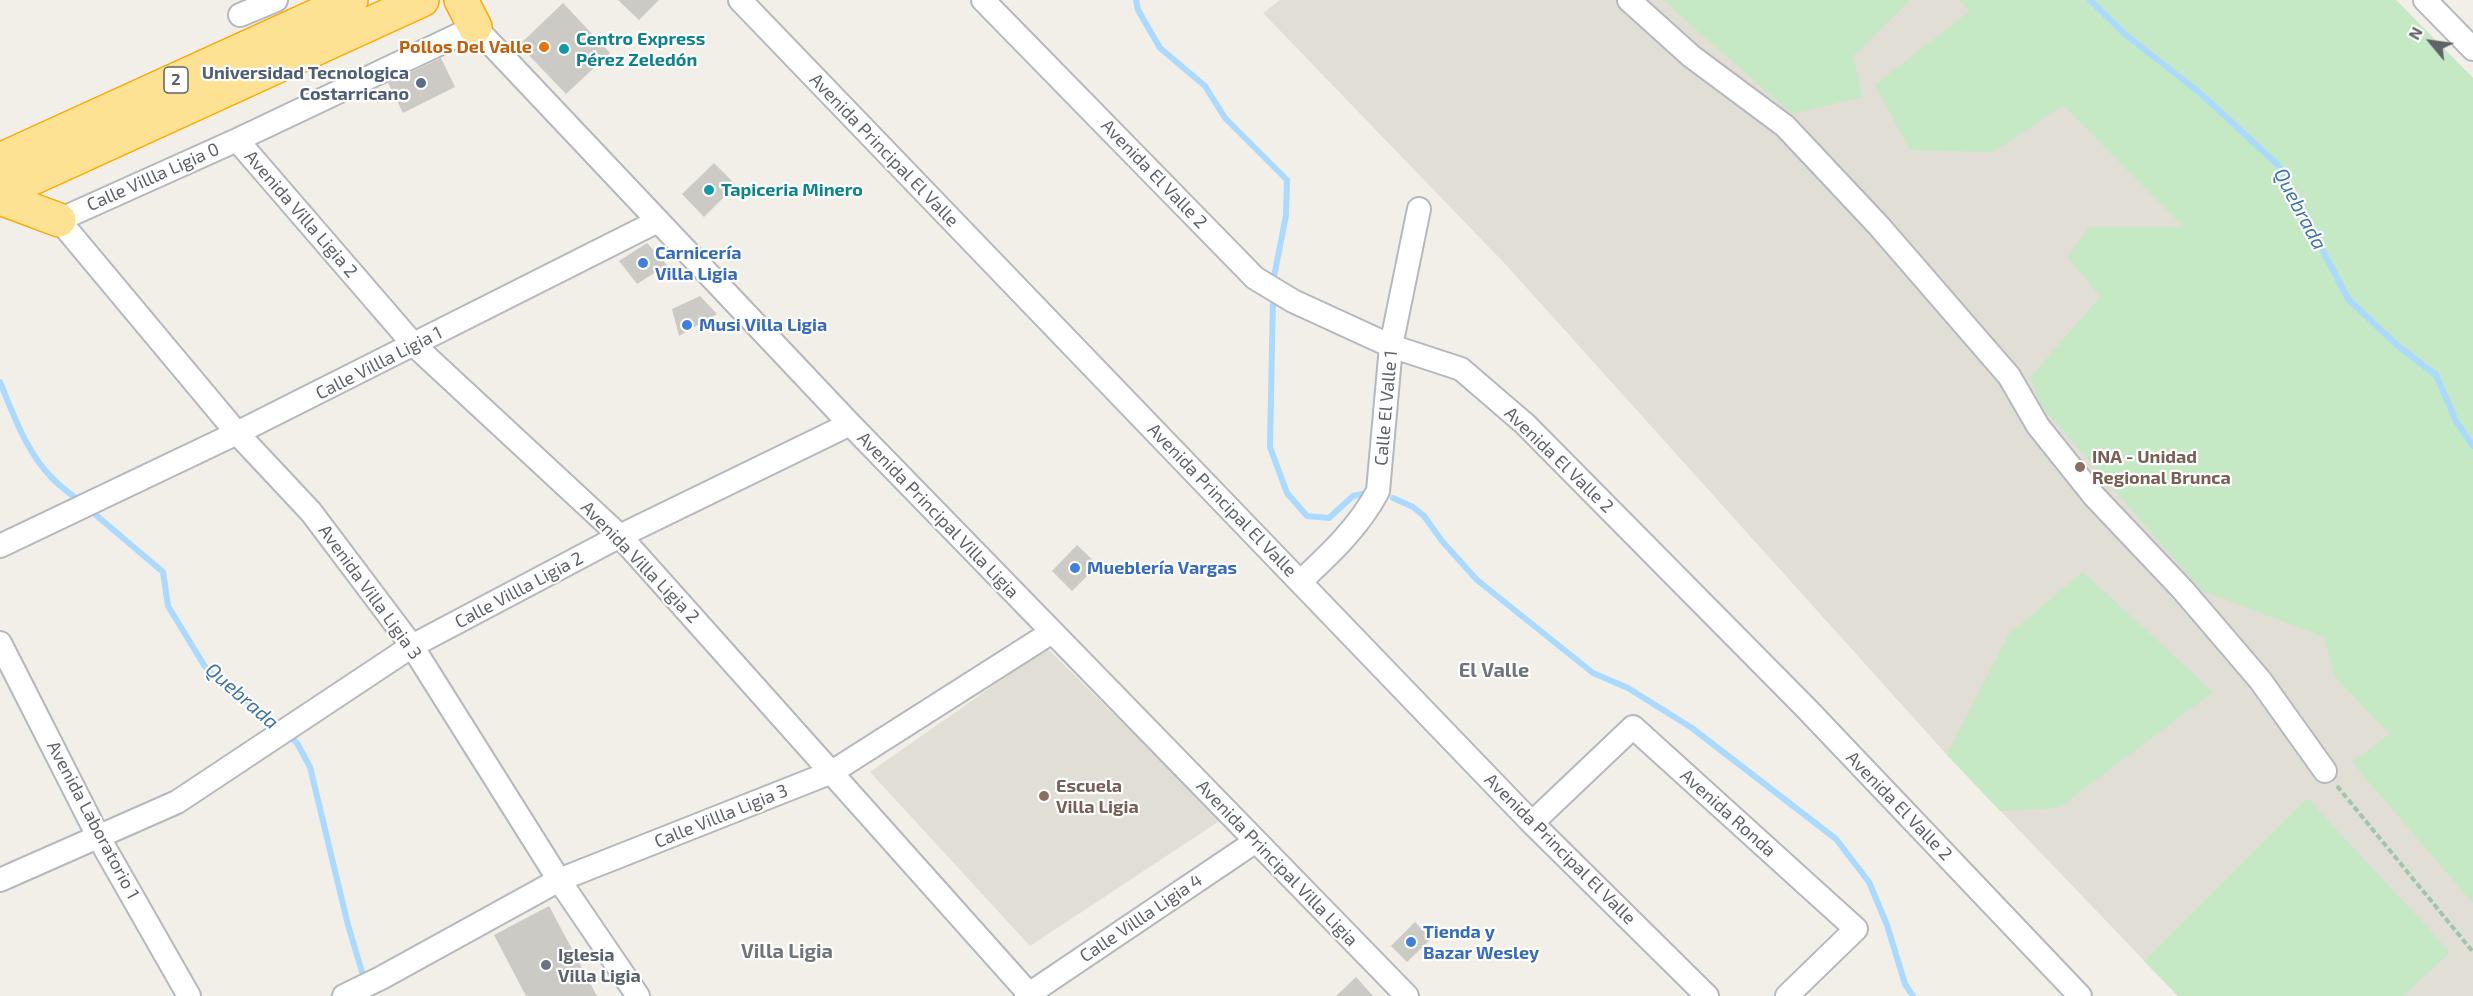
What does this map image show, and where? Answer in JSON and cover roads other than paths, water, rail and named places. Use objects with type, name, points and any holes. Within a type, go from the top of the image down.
[{"type":"highway","name":"2","points":[[0,160],[351,0]]},
{"type":"highway","name":"2","points":[[0,193],[422,0]]},
{"type":"highway","points":[[0,198],[59,220]]},
{"type":"street","points":[[240,15],[276,0]]},
{"type":"street","name":"Avenida Principal El Valle","points":[[740,0],[1532,823],[1707,996]]},
{"type":"street","name":"Avenida El Valle 2","points":[[983,0],[1261,281],[1285,296],[1391,345],[1461,369],[1525,424],[1806,708],[2080,996]]},
{"type":"street","points":[[1629,0],[1691,56],[1785,126],[1879,226],[2009,376],[2038,426],[2094,496],[2183,590],[2260,680],[2325,771]]},
{"type":"street","points":[[2425,0],[2473,49]]},
{"type":"street","name":"Calle Villla Ligia 0","points":[[59,220],[237,140],[468,14]]},
{"type":"street","name":"Avenida Principal Villa Ligia","points":[[468,14],[850,424],[1407,996]]},
{"type":"street","name":"Avenida Villa Ligia 2","points":[[237,140],[414,345],[620,536],[1029,995]]},
{"type":"street","name":"Calle El Valle 1","points":[[1301,581],[1343,541],[1370,506],[1378,491],[1391,345],[1419,209]]},
{"type":"street","name":"Avenida Villa Ligia 3","points":[[59,220],[237,434],[311,512],[412,646],[559,880],[638,996]]},
{"type":"street","name":"Calle Villla Ligia 1","points":[[0,546],[237,434],[658,220]]},
{"type":"street","name":"Calle Villla Ligia 2","points":[[0,880],[177,802],[412,646],[620,536],[850,424]]},
{"type":"street","name":"Calle Villla Ligia 3","points":[[349,993],[378,980],[559,880],[832,772],[1052,632]]},
{"type":"street","name":"Avenida Laboratorio 1","points":[[0,643],[99,838],[189,996]]},
{"type":"street","name":"Avenida Ronda","points":[[1532,823],[1633,727],[1856,929],[1787,996]]},
{"type":"street","name":"Calle Villla Ligia 4","points":[[1029,995],[1256,841]]},
{"type":"waterway","points":[[1136,0],[1138,10],[1160,48],[1205,86],[1225,118],[1287,180],[1286,215],[1273,282]]},
{"type":"waterway","name":"Quebrada","points":[[2090,0],[2127,36],[2199,92],[2279,166],[2348,299],[2398,346],[2436,375],[2456,421],[2473,446]]},
{"type":"waterway","points":[[1273,295],[1270,447],[1287,493],[1307,516],[1329,518],[1353,496],[1371,492]]},
{"type":"waterway","name":"Quebrada","points":[[0,382],[22,434],[36,458],[54,480],[79,501]]},
{"type":"waterway","points":[[1393,498],[1413,507],[1424,516],[1442,541],[1477,580],[1593,673],[1628,688],[1692,728],[1836,839],[1869,882],[1887,925],[1905,984],[1913,996]]},
{"type":"waterway","name":"Quebrada","points":[[90,510],[163,572],[168,606],[204,665],[225,687],[270,717],[280,727]]},
{"type":"waterway","name":"Quebrada","points":[[287,734],[297,743],[310,767],[348,925],[365,982]]},
{"type":"place","name":"Pollos Del Valle","points":[[544,47]]},
{"type":"place","name":"Centro Express Pérez Zeledón","points":[[564,49]]},
{"type":"place","name":"Universidad Tecnologica Costarricano","points":[[421,83]]},
{"type":"place","name":"Tapiceria Minero","points":[[709,190]]},
{"type":"place","name":"Carnicería Villa Ligia","points":[[643,263]]},
{"type":"place","name":"Musi Villa Ligia","points":[[687,325]]},
{"type":"place","name":"INA - Unidad Regional Brunca","points":[[2080,467]]},
{"type":"place","name":"Mueblería Vargas","points":[[1075,568]]},
{"type":"place","name":"Escuela Villa Ligia","points":[[1044,796]]},
{"type":"place","name":"Tienda y Bazar Wesley","points":[[1411,942]]},
{"type":"place","name":"Iglesia Villa Ligia","points":[[546,965]]},
{"type":"district","name":"El Valle","points":[[1494,670]]},
{"type":"district","name":"Villa Ligia","points":[[787,951]]}]
